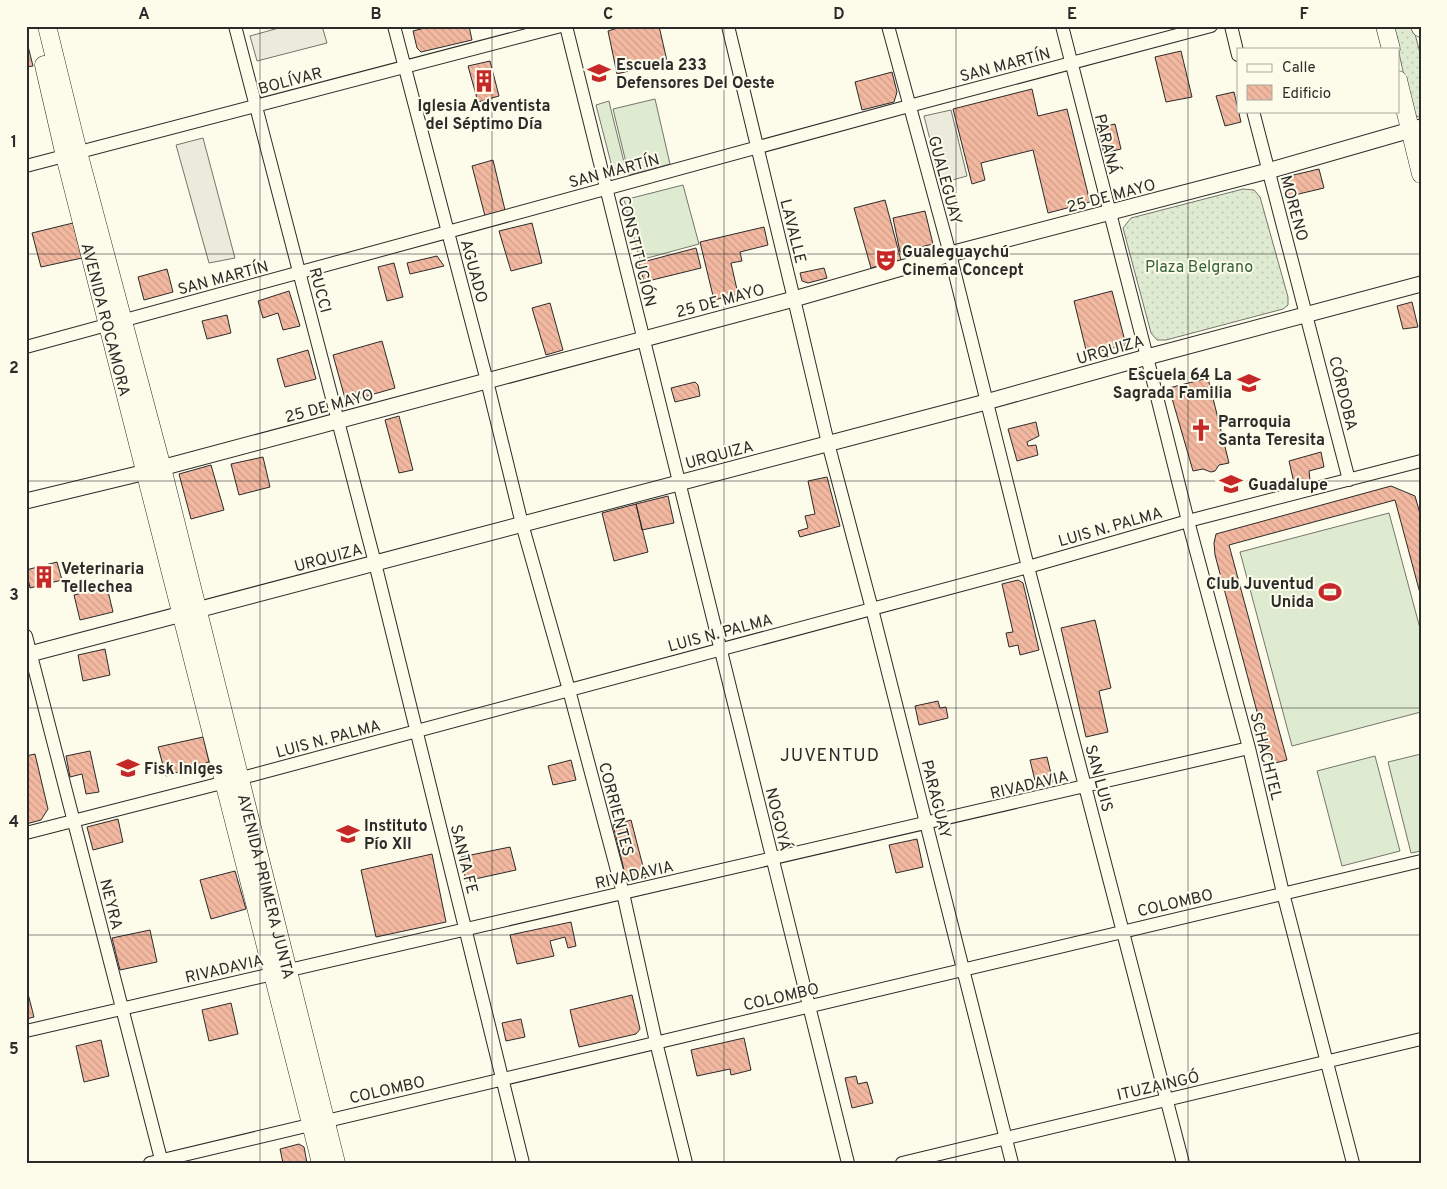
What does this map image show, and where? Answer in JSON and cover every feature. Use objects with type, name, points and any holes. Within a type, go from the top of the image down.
[{"type":"main road","name":"AVENIDA ROCAMORA","points":[[36,26],[72,154],[189,611]]},
{"type":"main road","name":"AVENIDA ROCAMORA","points":[[47,26],[72,154]]},
{"type":"main road","points":[[1386,26],[1391,48]]},
{"type":"main road","points":[[1400,85],[1416,129],[1421,174]]},
{"type":"main road","name":"AVENIDA PRIMERA JUNTA","points":[[189,611],[318,1122],[336,1163]]},
{"type":"main road","name":"AVENIDA PRIMERA JUNTA","points":[[318,1122],[321,1163]]},
{"type":"street","name":"RUCCI","points":[[235,26],[374,563]]},
{"type":"street","name":"AGUADO","points":[[394,26],[487,381],[522,524]]},
{"type":"street","name":"BOLÍVAR","points":[[26,166],[561,26]]},
{"type":"street","name":"CONSTITUCIÓN","points":[[566,26],[679,483]]},
{"type":"street","name":"LAVALLE","points":[[728,26],[828,443]]},
{"type":"street","name":"GUALEGUAY","points":[[888,26],[950,254],[986,402]]},
{"type":"street","name":"PARANÁ","points":[[1062,26],[1147,357]]},
{"type":"street","name":"SAN MARTÍN","points":[[26,347],[909,106],[1211,26]]},
{"type":"street","points":[[1231,26],[1237,50]]},
{"type":"street","name":"MORENO","points":[[1253,112],[1307,314]]},
{"type":"street","name":"25 DE MAYO","points":[[26,500],[154,470],[338,421],[950,254],[1110,214],[1416,129]]},
{"type":"street","name":"URQUIZA","points":[[29,654],[986,402],[1421,284]]},
{"type":"street","name":"CÓRDOBA","points":[[1307,314],[1349,480]]},
{"type":"street","name":"SCHACHTEL","points":[[1147,357],[1188,521],[1249,748],[1283,893],[1353,1163]]},
{"type":"street","name":"SAN LUIS","points":[[986,402],[1183,1163]]},
{"type":"street","name":"PARAGUAY","points":[[828,443],[872,608],[1012,1163]]},
{"type":"street","name":"LUIS N. PALMA","points":[[26,833],[232,780],[1028,567],[1188,521],[1421,461]]},
{"type":"street","name":"NOGOYÁ","points":[[679,483],[848,1163]]},
{"type":"street","name":"CORRIENTES","points":[[522,524],[569,690],[623,893],[656,1042],[686,1163]]},
{"type":"street","name":"SANTA FE","points":[[374,563],[523,1163]]},
{"type":"street","name":"NEYRA","points":[[26,636],[29,654],[122,1008],[157,1162]]},
{"type":"street","name":"RIVADAVIA","points":[[26,1031],[1249,748]]},
{"type":"street","name":"COLOMBO","points":[[157,1162],[502,1078],[1421,861]]},
{"type":"street","name":"ITUZAINGÓ","points":[[902,1163],[1421,1039]]},
{"type":"green space","points":[[1393,26],[1413,26],[1421,57],[1421,118],[1412,112],[1400,58],[1400,48],[1398,48]]},
{"type":"green space","points":[[655,99],[670,164],[629,175],[613,109]]},
{"type":"green space","points":[[609,101],[627,174],[612,167],[596,105]]},
{"type":"green space","points":[[683,185],[699,244],[640,260],[624,200]]},
{"type":"green space","name":"Plaza Belgrano","points":[[1243,189],[1254,190],[1260,197],[1288,297],[1288,305],[1283,309],[1166,340],[1157,340],[1151,333],[1123,228],[1131,218]]},
{"type":"green space","name":"Club Juventud Unida","points":[[1389,513],[1421,632],[1421,712],[1292,746],[1240,552]]},
{"type":"green space","points":[[1421,754],[1421,851],[1411,853],[1388,762]]},
{"type":"green space","points":[[1375,756],[1400,851],[1342,866],[1317,771]]},
{"type":"shaded area","points":[[286,26],[322,26],[327,43],[257,61],[250,36]]},
{"type":"shaded area","points":[[951,110],[967,176],[941,183],[924,116]]},
{"type":"shaded area","points":[[203,138],[235,258],[209,263],[176,145]]},
{"type":"building","points":[[432,26],[469,26],[472,40],[421,52],[417,48],[413,31]]},
{"type":"building","points":[[624,26],[659,26],[667,61],[617,74],[608,31]]},
{"type":"building","points":[[26,38],[33,66],[26,67]]},
{"type":"building","points":[[1181,51],[1192,97],[1166,102],[1155,57]]},
{"type":"building","name":"Iglesia Adventista del Séptimo Día","points":[[490,61],[499,96],[478,102],[468,66]]},
{"type":"building","points":[[892,72],[897,92],[894,102],[862,110],[855,82]]},
{"type":"building","points":[[1032,89],[1038,116],[1067,109],[1090,202],[1048,213],[1033,150],[981,163],[985,180],[972,184],[953,109]]},
{"type":"building","points":[[1234,92],[1237,112],[1239,112],[1241,122],[1225,126],[1216,96]]},
{"type":"building","points":[[1115,124],[1121,149],[1104,153],[1097,128]]},
{"type":"building","points":[[493,160],[505,210],[485,216],[472,166]]},
{"type":"building","points":[[1319,169],[1324,188],[1286,197],[1281,178]]},
{"type":"building","points":[[885,200],[901,260],[871,268],[854,208]]},
{"type":"building","points":[[925,211],[933,244],[900,252],[893,218]]},
{"type":"building","points":[[73,223],[82,258],[41,267],[32,233]]},
{"type":"building","points":[[532,223],[542,263],[511,271],[499,231]]},
{"type":"building","points":[[764,227],[768,245],[740,252],[742,261],[731,263],[738,294],[714,300],[700,242]]},
{"type":"building","points":[[696,248],[701,268],[644,282],[639,263]]},
{"type":"building","points":[[437,256],[444,266],[410,274],[407,263]]},
{"type":"building","points":[[394,263],[403,297],[387,301],[378,267]]},
{"type":"building","points":[[824,268],[827,278],[808,283],[802,281],[800,273]]},
{"type":"building","points":[[167,269],[173,292],[144,300],[138,277]]},
{"type":"building","points":[[289,291],[300,326],[283,330],[278,313],[263,318],[258,301]]},
{"type":"building","points":[[1112,291],[1126,345],[1087,354],[1074,301]]},
{"type":"building","points":[[1412,302],[1418,327],[1403,329],[1397,306]]},
{"type":"building","points":[[550,303],[563,350],[546,355],[532,308]]},
{"type":"building","points":[[227,315],[231,333],[207,339],[202,321]]},
{"type":"building","points":[[382,341],[395,388],[346,402],[333,355]]},
{"type":"building","points":[[308,350],[316,379],[285,387],[277,359]]},
{"type":"building","name":"Parroquia Santa Teresita","points":[[1208,378],[1229,463],[1219,465],[1215,471],[1211,472],[1203,469],[1193,471],[1169,388]]},
{"type":"building","points":[[695,382],[698,385],[700,396],[675,402],[671,388]]},
{"type":"building","points":[[399,416],[413,470],[399,473],[385,420]]},
{"type":"building","points":[[1036,422],[1039,436],[1027,442],[1028,446],[1036,445],[1038,455],[1017,461],[1008,429]]},
{"type":"building","points":[[1321,452],[1324,467],[1309,471],[1310,480],[1294,483],[1289,461]]},
{"type":"building","points":[[263,457],[270,487],[239,495],[231,464]]},
{"type":"building","points":[[211,465],[224,510],[191,519],[179,474]]},
{"type":"building","points":[[827,477],[840,526],[800,537],[798,531],[808,528],[805,516],[815,514],[808,481]]},
{"type":"building","points":[[1391,486],[1415,496],[1421,517],[1421,597],[1395,500],[1229,545],[1287,760],[1271,764],[1215,555],[1214,543],[1216,534]]},
{"type":"building","points":[[668,496],[674,523],[642,530],[636,504]]},
{"type":"building","points":[[636,504],[648,552],[614,561],[602,513]]},
{"type":"building","name":"Veterinaria Tellechea","points":[[57,562],[62,580],[30,588],[26,570]]},
{"type":"building","points":[[1018,580],[1023,583],[1039,650],[1020,655],[1018,645],[1009,647],[1006,633],[1013,632],[1002,584]]},
{"type":"building","points":[[107,587],[113,612],[80,620],[74,595]]},
{"type":"building","points":[[1095,620],[1111,688],[1099,691],[1108,732],[1086,737],[1061,628]]},
{"type":"building","points":[[105,649],[110,675],[83,681],[78,655]]},
{"type":"building","points":[[938,701],[940,708],[946,707],[948,718],[919,725],[915,706]]},
{"type":"building","points":[[203,737],[209,762],[166,776],[158,747]]},
{"type":"building","points":[[90,751],[99,792],[86,794],[82,774],[70,777],[66,756]]},
{"type":"building","points":[[35,754],[48,809],[41,820],[26,824],[26,756]]},
{"type":"building","points":[[1047,757],[1053,782],[1036,785],[1030,760]]},
{"type":"building","points":[[571,760],[576,780],[553,785],[548,766]]},
{"type":"building","points":[[118,819],[123,842],[93,850],[87,827]]},
{"type":"building","points":[[631,820],[646,878],[631,881],[626,878],[613,825]]},
{"type":"building","points":[[917,839],[923,867],[896,873],[889,845]]},
{"type":"building","points":[[510,847],[516,870],[466,881],[461,857]]},
{"type":"building","points":[[432,854],[446,922],[376,937],[361,870]]},
{"type":"building","points":[[235,871],[246,909],[211,919],[200,880]]},
{"type":"building","points":[[571,922],[576,946],[568,948],[565,937],[550,941],[554,956],[517,964],[510,935]]},
{"type":"building","points":[[150,930],[157,962],[120,970],[112,938]]},
{"type":"building","points":[[26,986],[34,1017],[26,1019]]},
{"type":"building","points":[[632,995],[640,1029],[636,1034],[579,1047],[570,1010]]},
{"type":"building","points":[[231,1003],[238,1034],[209,1041],[202,1010]]},
{"type":"building","points":[[521,1019],[525,1037],[506,1041],[502,1023]]},
{"type":"building","points":[[744,1038],[751,1070],[731,1075],[730,1069],[697,1076],[691,1050]]},
{"type":"building","points":[[101,1040],[109,1076],[84,1082],[76,1046]]},
{"type":"building","points":[[856,1076],[858,1084],[867,1082],[873,1103],[852,1108],[845,1078]]},
{"type":"building","points":[[299,1144],[304,1147],[307,1163],[283,1163],[280,1149]]},
{"type":"place","name":"Escuela 233 Defensores Del Oeste","points":[[599,73]]},
{"type":"place","name":"Iglesia Adventista del Séptimo Día","points":[[484,81]]},
{"type":"place","name":"Gualeguaychú Cinema Concept","points":[[886,260]]},
{"type":"place","name":"Escuela 64 La Sagrada Familia","points":[[1249,383]]},
{"type":"place","name":"Parroquia Santa Teresita","points":[[1201,430]]},
{"type":"place","name":"Guadalupe","points":[[1231,484]]},
{"type":"place","name":"Veterinaria Tellechea","points":[[44,577]]},
{"type":"place","name":"Club Juventud Unida","points":[[1330,592]]},
{"type":"place","name":"Fisk Inlges","points":[[128,768]]},
{"type":"place","name":"Instituto Pío XII","points":[[348,834]]},
{"type":"district","name":"JUVENTUD","points":[[830,755]]}]
